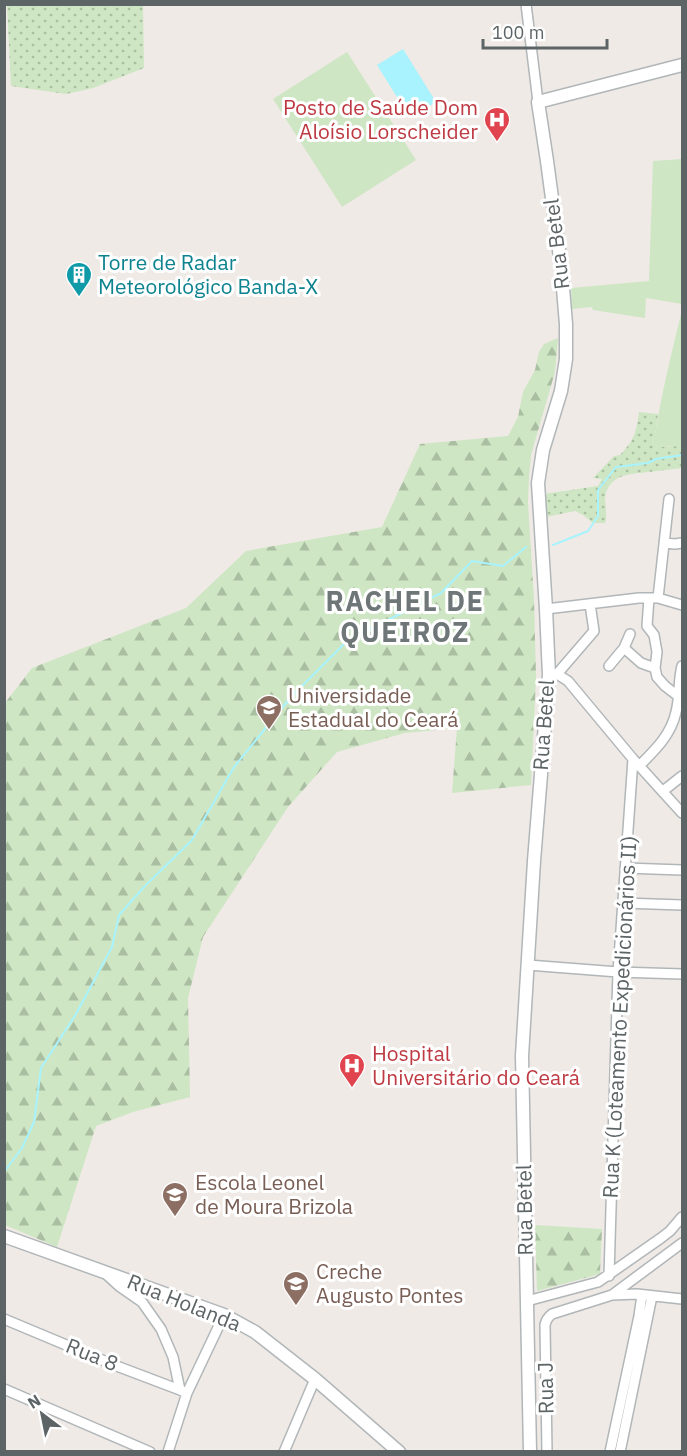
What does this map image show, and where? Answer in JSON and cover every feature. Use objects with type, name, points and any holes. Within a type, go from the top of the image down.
[{"type":"street","name":"Rua Betel","points":[[526,4],[561,265],[566,332],[566,360],[561,391],[543,450],[538,483],[546,609],[553,674],[534,861],[522,1056],[530,1452]]},
{"type":"street","points":[[538,102],[682,65]]},
{"type":"street","points":[[669,499],[665,543],[647,626],[654,635],[657,652],[656,674],[660,681],[678,696]]},
{"type":"street","points":[[665,543],[682,543]]},
{"type":"street","points":[[546,609],[654,598],[682,605]]},
{"type":"street","points":[[590,604],[594,631],[553,674],[568,681],[682,813]]},
{"type":"street","points":[[609,666],[624,648],[630,634]]},
{"type":"street","points":[[624,648],[643,664],[655,668]]},
{"type":"street","points":[[636,762],[661,743],[673,722],[677,710],[682,666]]},
{"type":"street","points":[[673,722],[682,726]]},
{"type":"street","name":"Rua K (Loteamento Expedicionários II)","points":[[609,1276],[618,972],[625,868],[636,762]]},
{"type":"street","points":[[663,791],[682,776]]},
{"type":"street","points":[[625,868],[682,870]]},
{"type":"street","points":[[623,903],[682,905]]},
{"type":"street","points":[[528,965],[682,974]]},
{"type":"street","points":[[527,1301],[598,1282],[670,1231],[682,1217]]},
{"type":"street","name":"Rua Holanda","points":[[4,1236],[224,1315],[255,1332],[315,1379],[399,1452]]},
{"type":"street","points":[[612,1295],[682,1243]]},
{"type":"street","points":[[102,1271],[142,1302],[170,1349],[184,1392]]},
{"type":"street","points":[[610,1452],[639,1316],[639,1274]]},
{"type":"street","points":[[612,1295],[682,1299]]},
{"type":"street","name":"Rua J","points":[[547,1452],[544,1325],[552,1314],[612,1295]]},
{"type":"street","points":[[620,1452],[652,1296]]},
{"type":"street","points":[[168,1452],[184,1392],[224,1315]]},
{"type":"street","name":"Rua 8","points":[[4,1319],[184,1392]]},
{"type":"street","points":[[284,1452],[315,1379]]},
{"type":"street","points":[[4,1389],[150,1452]]},
{"type":"green space","points":[[7,5],[143,5],[144,68],[93,88],[66,94],[11,86]]},
{"type":"green space","points":[[347,52],[416,160],[342,207],[273,99]]},
{"type":"green space","points":[[682,159],[682,304],[646,298],[645,318],[593,310],[592,307],[572,309],[571,288],[649,281],[653,161]]},
{"type":"green space","points":[[682,310],[682,446],[653,447],[662,395]]},
{"type":"green space","points":[[558,338],[555,372],[531,455],[529,477],[528,502],[536,678],[531,785],[452,793],[457,728],[405,733],[337,752],[288,807],[203,937],[188,998],[190,1097],[133,1112],[96,1126],[57,1247],[5,1225],[5,703],[32,668],[186,608],[246,551],[382,527],[420,444],[508,436],[518,417],[523,392],[535,370],[539,352],[544,344]]},
{"type":"green space","points":[[639,412],[658,414],[653,447],[682,446],[682,468],[631,474],[615,480],[610,484],[606,494],[605,523],[593,523],[575,511],[546,517],[544,494],[598,486],[602,479],[593,478],[614,456],[620,455],[632,440]]},
{"type":"green space","points":[[535,1225],[602,1229],[600,1274],[537,1291]]},
{"type":"water","points":[[403,49],[436,102],[410,118],[377,65]]},
{"type":"waterway","points":[[553,545],[588,531],[598,516],[598,490],[616,467],[682,455]]},
{"type":"waterway","points":[[4,1172],[22,1148],[34,1122],[41,1068],[76,1014],[112,947],[119,915],[192,840],[234,767],[291,697],[347,641],[441,593],[472,561],[503,566],[526,547]]},
{"type":"place","name":"Posto de Saúde Dom Aloísio Lorscheider","points":[[497,143]]},
{"type":"place","name":"Torre de Radar Meteorológico Banda-X","points":[[79,298]]},
{"type":"place","name":"Universidade Estadual do Ceará","points":[[269,731]]},
{"type":"place","name":"Hospital Universitário do Ceará","points":[[352,1089]]},
{"type":"place","name":"Escola Leonel de Moura Brizola","points":[[175,1218]]},
{"type":"place","name":"Creche Augusto Pontes","points":[[296,1307]]},
{"type":"district","name":"RACHEL DE QUEIROZ","points":[[405,618]]}]
